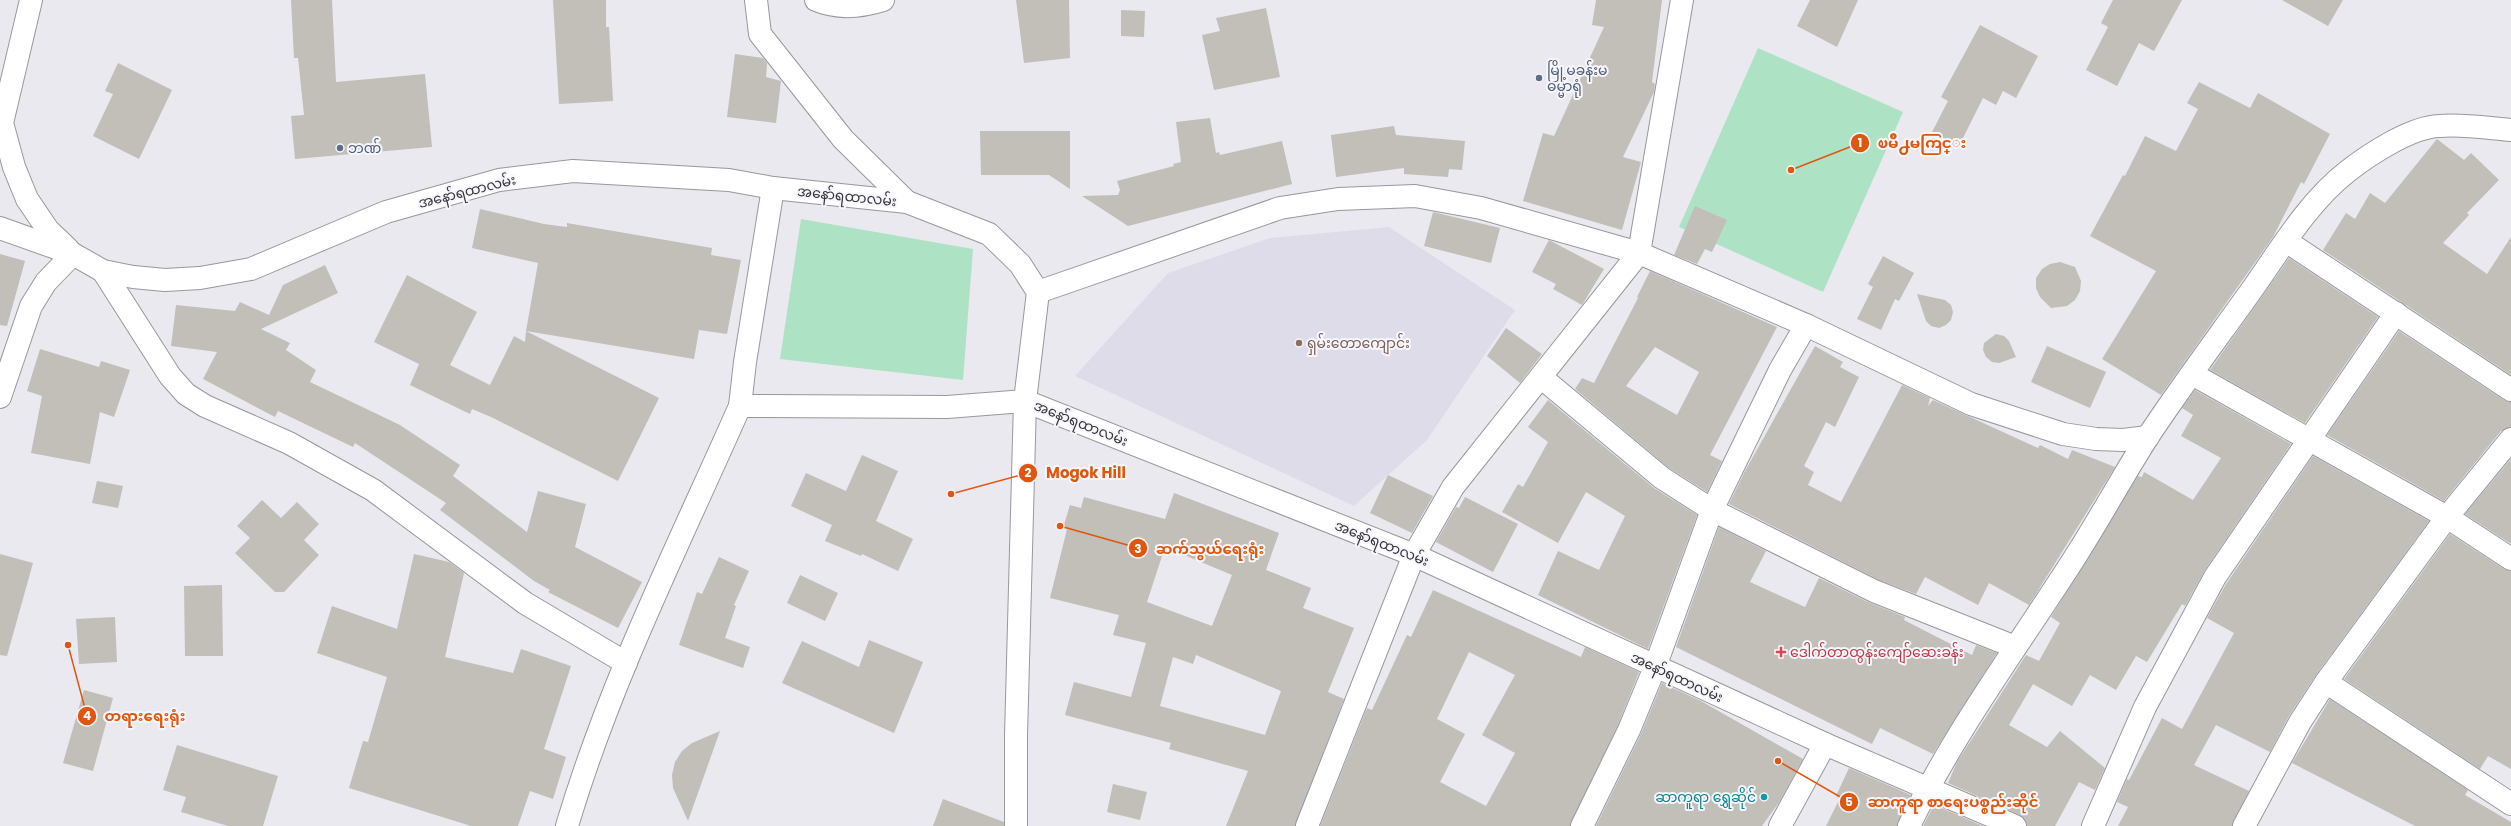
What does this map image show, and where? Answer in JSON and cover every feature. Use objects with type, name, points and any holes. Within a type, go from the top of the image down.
[{"type":"street","points":[[31,0],[1,124],[14,167],[27,199],[48,230],[73,254]]},
{"type":"street","points":[[756,0],[760,34],[843,139],[908,202]]},
{"type":"street","points":[[816,0],[831,6],[868,5],[883,0]]},
{"type":"street","points":[[1307,826],[1414,555],[1453,487],[1542,378],[1640,253],[1682,0]]},
{"type":"street","points":[[1909,826],[1928,788],[2015,647],[2077,554],[2148,436],[2286,241],[2320,198],[2348,172],[2376,152],[2406,136],[2436,126],[2470,126],[2511,130]]},
{"type":"street","name":"အ‌နော်‌ရထာလမ်း","points":[[73,254],[103,271],[133,277],[165,280],[200,278],[251,269],[386,212],[499,180],[573,171],[729,180],[773,188],[908,202],[989,234],[1020,264],[1038,292],[1025,401],[1414,555],[1825,744],[2015,826]]},
{"type":"street","points":[[567,826],[578,790],[626,663],[740,406],[745,362],[773,188]]},
{"type":"street","points":[[1038,292],[1280,208],[1338,199],[1415,196],[1481,208],[1640,253],[1806,325],[1971,404],[2056,432],[2096,439],[2123,440],[2148,436]]},
{"type":"street","points":[[0,228],[73,254]]},
{"type":"street","points":[[2286,241],[2511,390]]},
{"type":"street","points":[[0,397],[31,306],[46,282],[73,254]]},
{"type":"street","points":[[103,271],[170,376],[186,394],[205,406],[289,443],[373,490],[525,602],[626,663]]},
{"type":"street","points":[[2093,826],[2145,707],[2215,577],[2396,313]]},
{"type":"street","points":[[1582,826],[1629,730],[1655,667],[1712,510],[1780,370],[1806,325]]},
{"type":"street","points":[[2192,374],[2447,517],[2511,559]]},
{"type":"street","points":[[1542,378],[1662,478],[1712,510],[1874,591],[2015,647]]},
{"type":"street","points":[[740,406],[947,407],[1025,401],[1016,736],[1016,826]]},
{"type":"street","points":[[2244,826],[2300,722],[2326,682],[2447,517],[2511,439]]},
{"type":"street","points":[[2326,682],[2511,804]]},
{"type":"street","points":[[1780,826],[1825,744]]},
{"type":"shaded area","name":"ရှမ်းတောကျောင်း","points":[[1389,227],[1515,310],[1427,440],[1354,506],[1075,376],[1168,273],[1270,238]]},
{"type":"green space","points":[[1758,48],[1903,112],[1823,292],[1679,227]]},
{"type":"green space","points":[[801,219],[973,249],[963,380],[780,359]]},
{"type":"building","points":[[291,0],[332,0],[336,82],[425,74],[432,147],[295,159],[291,116],[304,115],[298,58],[294,58]]},
{"type":"building","points":[[553,0],[606,0],[606,27],[609,27],[613,101],[559,104]]},
{"type":"building","points":[[1016,0],[1069,0],[1070,58],[1024,63]]},
{"type":"building","points":[[1596,0],[1662,0],[1652,82],[1655,84],[1654,92],[1623,157],[1641,162],[1622,230],[1523,201],[1543,133],[1554,136],[1604,27],[1592,25]]},
{"type":"building","points":[[1810,0],[1858,0],[1837,47],[1797,26]]},
{"type":"building","points":[[2113,0],[2182,0],[2154,51],[2139,43],[2117,86],[2086,70],[2108,27],[2101,23]]},
{"type":"building","points":[[2282,0],[2343,0],[2328,26]]},
{"type":"building","points":[[1266,8],[1280,77],[1214,90],[1202,35],[1220,31],[1216,18]]},
{"type":"building","points":[[1121,10],[1145,11],[1144,37],[1121,36]]},
{"type":"building","points":[[1980,25],[2038,56],[2016,98],[2003,91],[1996,105],[1983,98],[1959,146],[1932,132],[1948,101],[1941,97]]},
{"type":"building","points":[[735,54],[763,58],[767,63],[766,77],[781,81],[776,123],[727,117]]},
{"type":"building","points":[[118,63],[172,90],[139,159],[93,136],[113,94],[105,91]]},
{"type":"building","points":[[2199,82],[2250,108],[2258,93],[2330,134],[2304,184],[2301,182],[2273,237],[2161,395],[2102,359],[2156,271],[2090,236],[2123,175],[2125,176],[2145,136],[2176,151],[2198,109],[2187,103]]},
{"type":"building","points":[[1210,118],[1216,153],[1219,152],[1220,155],[1282,141],[1292,184],[1128,226],[1082,196],[1118,195],[1120,190],[1117,181],[1174,166],[1173,164],[1181,162],[1176,122]]},
{"type":"building","points":[[1394,126],[1396,135],[1465,141],[1462,170],[1449,169],[1448,177],[1404,174],[1404,168],[1336,177],[1331,135]]},
{"type":"building","points":[[980,131],[1070,131],[1070,189],[1049,175],[981,175]]},
{"type":"building","points":[[2437,139],[2464,160],[2471,153],[2499,180],[2467,213],[2469,215],[2443,243],[2487,274],[2511,237],[2511,375],[2323,250],[2346,213],[2355,219],[2370,193],[2385,203]]},
{"type":"building","points":[[1695,206],[1727,220],[1712,252],[1705,249],[1697,264],[1674,255]]},
{"type":"building","points":[[480,209],[544,224],[567,227],[567,223],[712,248],[711,255],[741,260],[727,334],[699,330],[694,359],[526,331],[538,263],[472,248]]},
{"type":"building","points":[[1433,212],[1500,228],[1491,263],[1424,246]]},
{"type":"building","points":[[1549,240],[1604,269],[1582,305],[1553,289],[1556,284],[1532,272]]},
{"type":"building","points":[[0,254],[25,261],[7,326],[0,325]]},
{"type":"building","points":[[1883,256],[1914,273],[1899,301],[1895,299],[1881,330],[1857,319],[1873,287],[1868,284]]},
{"type":"building","points":[[2289,258],[2378,317],[2305,423],[2210,370]]},
{"type":"building","points":[[2060,262],[2075,267],[2081,281],[2080,291],[2075,300],[2067,306],[2051,308],[2040,297],[2036,288],[2036,278],[2042,269],[2050,264]]},
{"type":"building","points":[[325,265],[338,293],[261,329],[290,343],[286,350],[316,370],[310,382],[400,425],[460,465],[453,476],[527,532],[538,491],[586,504],[575,547],[642,582],[618,628],[548,592],[550,590],[534,581],[440,510],[446,503],[355,443],[353,447],[278,411],[275,417],[203,379],[217,352],[171,346],[176,305],[235,311],[240,302],[269,315],[283,285]]},
{"type":"building","points":[[1650,271],[1777,327],[1710,455],[1722,461],[1707,492],[1669,468],[1575,389],[1582,378],[1594,383],[1638,298],[1637,297]],"holes":[[[1655,347],[1699,372],[1677,415],[1626,386]]]},
{"type":"building","points":[[407,275],[477,312],[450,365],[490,385],[514,336],[525,342],[526,331],[659,398],[618,481],[491,417],[472,409],[470,414],[410,385],[419,364],[374,342]]},
{"type":"building","points":[[1917,294],[1945,300],[1951,305],[1953,312],[1951,320],[1946,325],[1939,328],[1931,326],[1926,321]]},
{"type":"building","points":[[1506,328],[1542,354],[1520,383],[1487,356]]},
{"type":"building","points":[[2399,331],[2504,400],[2511,402],[2511,427],[2501,431],[2444,501],[2327,435]]},
{"type":"building","points":[[1996,334],[2004,336],[2009,341],[2016,357],[1999,363],[1992,362],[1986,357],[1983,350],[1984,343]]},
{"type":"building","points":[[1815,346],[1843,362],[1840,367],[1859,377],[1835,427],[1826,422],[1804,466],[1814,472],[1808,485],[1841,502],[1902,385],[1930,398],[1928,406],[1933,400],[2038,448],[2040,445],[2068,459],[2072,450],[2115,467],[2029,605],[1989,583],[1978,605],[1925,577],[1916,594],[1879,580],[1729,504],[1745,471]]},
{"type":"building","points":[[2047,346],[2106,372],[2090,408],[2031,382]]},
{"type":"building","points":[[40,349],[99,367],[101,361],[130,370],[114,417],[100,412],[90,464],[31,453],[42,396],[27,391]]},
{"type":"building","points":[[2195,390],[2291,444],[2205,570],[2185,606],[2182,604],[2147,662],[2136,656],[2116,690],[2090,675],[2072,706],[2033,684],[2009,725],[2047,747],[2060,731],[2105,768],[2095,790],[2079,782],[2055,826],[2027,826],[2025,819],[2020,815],[1948,783],[1957,762],[2026,655],[2039,661],[2060,623],[2051,617],[2138,476],[2142,477],[2144,472],[2193,500],[2221,458],[2181,436],[2193,415],[2182,408]]},
{"type":"building","points":[[1548,400],[1654,488],[1697,515],[1648,649],[1538,595],[1558,551],[1599,570],[1625,516],[1586,492],[1558,543],[1502,512],[1518,484],[1523,487],[1548,442],[1528,427]]},
{"type":"building","points":[[862,455],[898,471],[876,521],[913,539],[898,571],[862,554],[861,556],[825,541],[832,525],[791,506],[806,473],[846,491]]},
{"type":"building","points":[[2313,456],[2429,521],[2316,675],[2289,716],[2270,752],[2216,725],[2194,765],[2249,791],[2232,826],[2118,826],[2128,807],[2117,802],[2127,779],[2129,780],[2162,718],[2182,729],[2234,633],[2207,618],[2226,584]]},
{"type":"building","points":[[2511,459],[2511,544],[2465,514]]},
{"type":"building","points":[[1388,475],[1433,496],[1412,533],[1370,513]]},
{"type":"building","points":[[97,481],[123,486],[118,508],[92,503]]},
{"type":"building","points":[[1174,493],[1279,533],[1266,570],[1311,588],[1303,608],[1354,628],[1328,692],[1344,699],[1295,826],[1226,826],[1248,771],[1169,749],[1171,743],[1065,715],[1074,682],[1131,697],[1146,643],[1113,635],[1119,615],[1050,598],[1067,529],[1063,528],[1070,505],[1081,508],[1084,497],[1165,519]],"holes":[[[1165,547],[1232,575],[1212,626],[1147,602]],[[1196,655],[1281,691],[1265,735],[1160,706],[1173,657],[1193,664]]]},
{"type":"building","points":[[1465,497],[1518,524],[1493,572],[1436,542],[1456,507],[1459,508]]},
{"type":"building","points":[[262,500],[281,518],[297,502],[319,524],[304,540],[319,555],[284,592],[275,592],[235,553],[250,538],[237,526]]},
{"type":"building","points":[[1719,527],[1766,551],[1750,582],[1805,607],[1819,578],[1868,602],[1905,617],[1904,620],[1972,655],[1976,645],[1997,653],[1933,754],[1880,728],[1872,744],[1676,647]]},
{"type":"building","points":[[2450,534],[2504,569],[2511,571],[2511,769],[2488,756],[2480,769],[2344,679]]},
{"type":"building","points":[[0,554],[33,563],[7,656],[0,655]]},
{"type":"building","points":[[414,554],[449,562],[464,573],[445,657],[513,673],[521,649],[571,666],[544,749],[566,757],[553,799],[530,791],[518,826],[471,826],[349,788],[363,741],[368,742],[387,677],[317,653],[332,606],[397,629]]},
{"type":"building","points":[[719,557],[749,571],[734,605],[736,606],[725,638],[750,647],[743,668],[679,645],[697,592],[702,594]]},
{"type":"building","points":[[800,575],[838,593],[825,621],[787,603]]},
{"type":"building","points":[[222,585],[223,656],[185,656],[184,586]]},
{"type":"building","points":[[1433,590],[1581,657],[1585,647],[1639,672],[1618,725],[1570,826],[1320,826],[1367,708],[1372,710],[1407,635],[1411,637]],"holes":[[[1469,652],[1515,675],[1482,735],[1515,753],[1486,806],[1440,782],[1465,734],[1437,719]]]},
{"type":"building","points":[[115,617],[117,662],[79,664],[76,619]]},
{"type":"building","points":[[869,640],[923,662],[894,733],[782,683],[802,641],[859,667]]},
{"type":"building","points":[[1662,683],[1701,701],[1803,759],[1780,801],[1762,826],[1596,826],[1640,736]]},
{"type":"building","points":[[84,690],[113,698],[93,771],[63,763]]},
{"type":"building","points":[[2330,699],[2468,790],[2465,795],[2511,822],[2511,826],[2415,826],[2292,763]]},
{"type":"building","points":[[720,731],[688,821],[673,788],[672,775],[675,762],[682,751],[692,743]]},
{"type":"building","points":[[177,745],[278,776],[263,826],[228,826],[181,812],[186,797],[163,790]]},
{"type":"building","points":[[1849,768],[1911,795],[1897,826],[1826,826],[1840,798],[1836,796]]},
{"type":"building","points":[[1113,784],[1147,792],[1140,820],[1107,812]]},
{"type":"building","points":[[943,799],[1004,822],[1004,826],[933,826]]},
{"type":"building","points":[[1934,805],[1937,806],[1983,826],[1923,826]]},
{"type":"place","name":"မြို့မခန်းမ ဓမ္မာရုံ","points":[[1539,78]]},
{"type":"place","name":"ဘဏ်","points":[[340,148]]},
{"type":"place","name":"ၿမိဳ႕မကြင္း","points":[[1791,170]]},
{"type":"place","name":"ရှမ်းတောကျောင်း","points":[[1299,343]]},
{"type":"place","name":"Mogok Hill","points":[[951,494]]},
{"type":"place","name":"ဆက်သွယ်ရေးရုံး","points":[[1060,526]]},
{"type":"place","name":"တရားရေးရုံး","points":[[68,645]]},
{"type":"place","name":"ဒေါက်တာထွန်းကျော်ဆေးခန်း","points":[[1781,652]]},
{"type":"place","name":"ဆာကူရာ စာရေးပစ္စည်းဆိုင်","points":[[1778,761]]},
{"type":"place","name":"ဆာကူရာ ရွှေဆိုင်","points":[[1764,797]]}]
